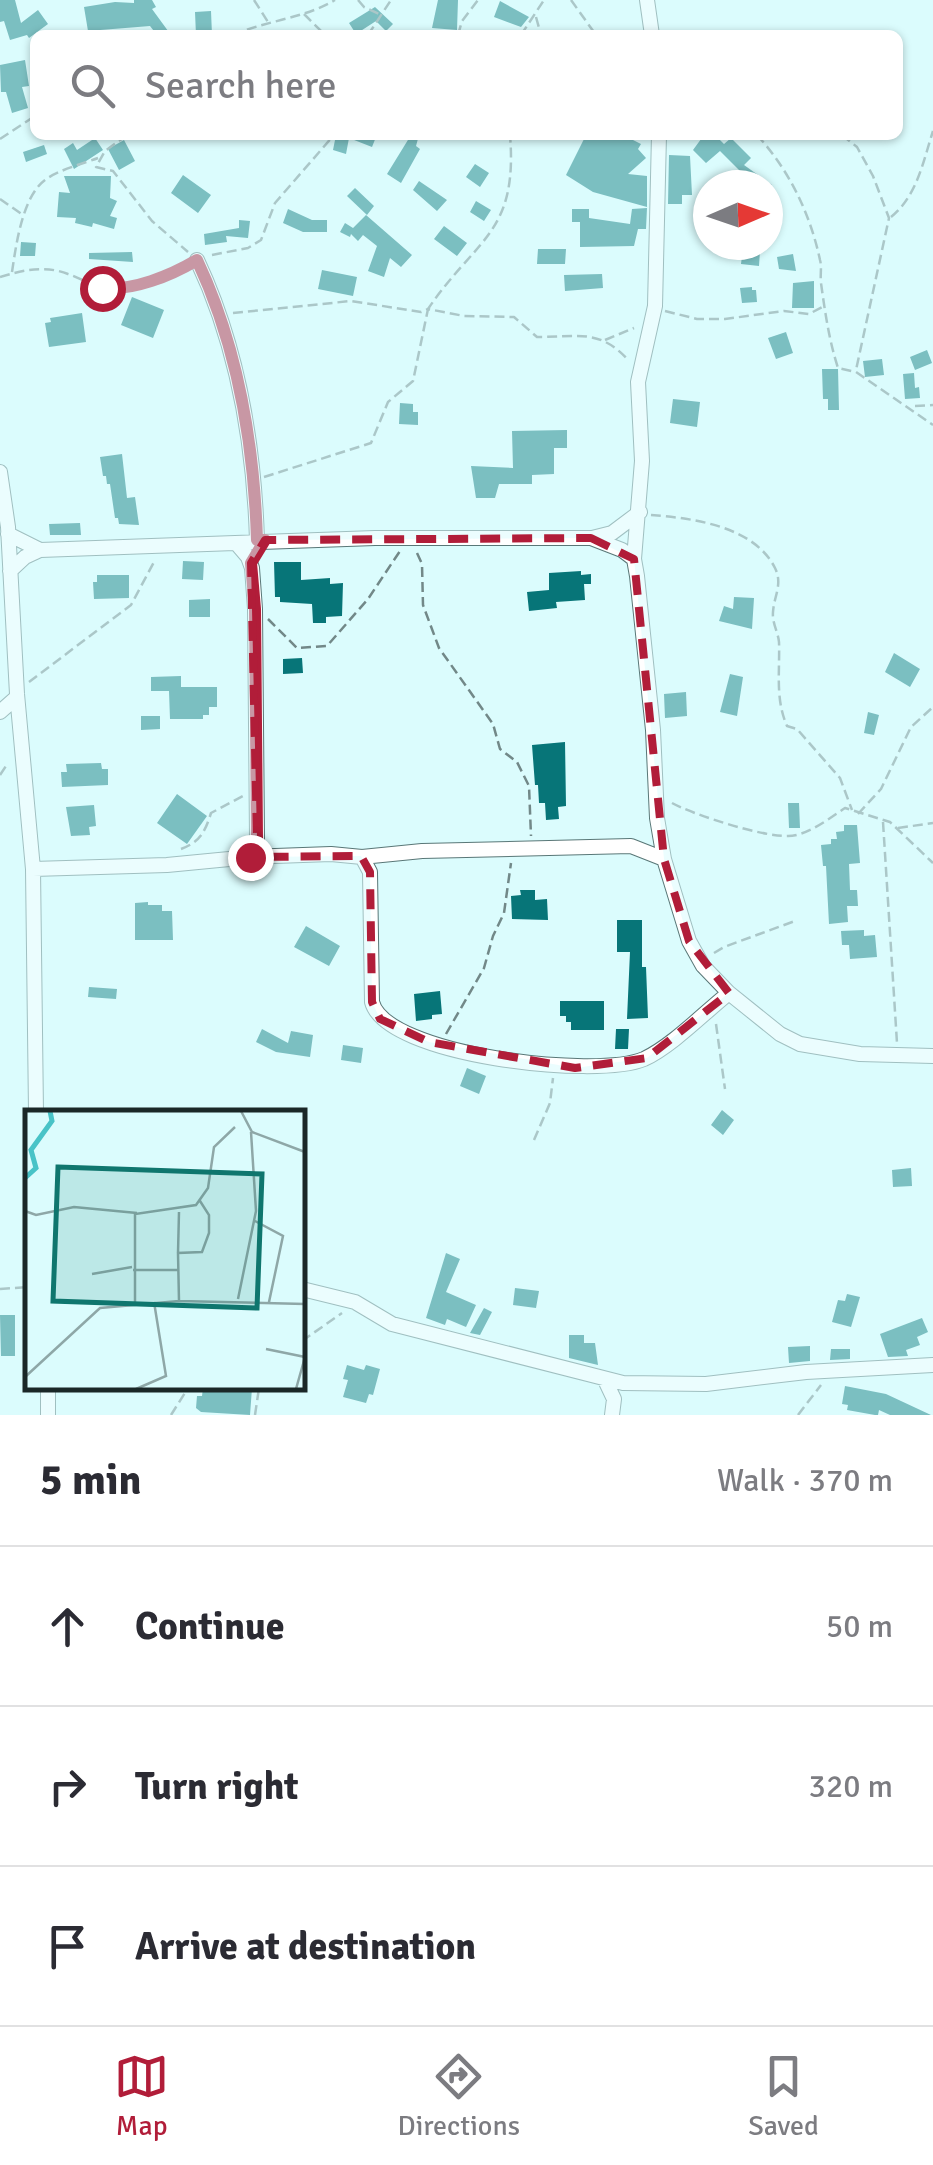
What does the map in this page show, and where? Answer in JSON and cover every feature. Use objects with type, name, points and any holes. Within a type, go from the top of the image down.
[{"type":"street","points":[[647,0],[651,30]]},
{"type":"street","points":[[660,140],[654,311],[638,368],[640,513],[634,558],[647,648],[664,859],[689,941],[703,966],[729,993],[780,1034],[820,1050],[933,1056]]},
{"type":"street","points":[[197,260],[221,314],[239,386],[261,540],[251,563],[257,838],[250,857]]},
{"type":"street","points":[[0,472],[33,869],[36,1110]]},
{"type":"street","points":[[10,572],[25,557],[40,550],[261,540],[591,538],[612,534],[640,513]]},
{"type":"street","points":[[8,534],[40,550]]},
{"type":"street","points":[[591,538],[634,558]]},
{"type":"street","points":[[236,543],[251,563]]},
{"type":"street","points":[[0,712],[17,695]]},
{"type":"street","points":[[33,869],[331,854],[362,857],[422,850],[630,846],[664,859]]},
{"type":"street","points":[[362,857],[370,872],[374,1010],[402,1034],[552,1067],[575,1068],[647,1058],[729,993]]},
{"type":"street","points":[[305,1290],[355,1302],[392,1324],[605,1380],[676,1386],[933,1365]]},
{"type":"street","points":[[605,1380],[614,1400],[612,1415]]},
{"type":"path","points":[[254,0],[269,24]]},
{"type":"path","points":[[249,30],[316,11],[334,0]]},
{"type":"path","points":[[358,0],[380,15]]},
{"type":"path","points":[[371,30],[391,0]]},
{"type":"path","points":[[459,30],[478,0]]},
{"type":"path","points":[[524,30],[544,0]]},
{"type":"path","points":[[571,0],[592,30]]},
{"type":"path","points":[[302,12],[321,30]]},
{"type":"path","points":[[535,15],[540,30]]},
{"type":"path","points":[[0,139],[30,119]]},
{"type":"path","points":[[890,218],[908,200],[920,175],[932,131]]},
{"type":"path","points":[[121,140],[96,167],[113,171],[152,221],[197,260]]},
{"type":"path","points":[[0,276],[43,267],[114,290],[147,282],[197,260],[248,248],[261,240],[275,202],[330,140]]},
{"type":"path","points":[[221,314],[351,302],[421,312],[428,309],[480,248],[504,211],[512,178],[510,140]]},
{"type":"path","points":[[762,140],[778,158],[797,190],[821,264],[824,305],[838,366],[856,372],[933,425]]},
{"type":"path","points":[[849,140],[857,146],[886,202],[890,218],[856,372]]},
{"type":"path","points":[[12,274],[18,232],[44,180],[102,157]]},
{"type":"path","points":[[0,199],[24,216]]},
{"type":"path","points":[[605,340],[654,311],[705,319],[784,312],[809,314],[824,305]]},
{"type":"path","points":[[428,309],[464,316],[514,317],[537,337],[574,335],[605,340],[638,368]]},
{"type":"path","points":[[254,481],[371,443],[388,402],[412,381],[428,309]]},
{"type":"path","points":[[912,407],[933,405]]},
{"type":"path","points":[[640,513],[693,518],[731,532],[765,554],[775,568],[780,586],[772,620],[779,640],[778,696],[784,719],[840,778],[852,810]]},
{"type":"path","points":[[17,695],[68,650],[130,605],[166,544]]},
{"type":"path","points":[[255,609],[297,648],[327,646],[368,600],[396,554],[408,545],[422,564],[424,605],[439,648],[488,717],[500,748],[516,762],[530,786],[532,850]]},
{"type":"path","points":[[858,814],[881,789],[911,727],[933,707]]},
{"type":"path","points":[[656,789],[674,805],[694,814],[790,836],[836,816],[845,808],[882,819],[897,828],[933,863]]},
{"type":"path","points":[[176,864],[181,848],[191,846],[205,833],[211,812],[256,790]]},
{"type":"path","points":[[882,819],[897,1055]]},
{"type":"path","points":[[897,828],[933,823]]},
{"type":"path","points":[[442,1045],[449,1024],[484,968],[492,936],[504,913],[512,850]]},
{"type":"path","points":[[703,966],[724,947],[795,922]]},
{"type":"path","points":[[710,1008],[722,1052],[725,1090]]},
{"type":"path","points":[[534,1140],[550,1104],[554,1086],[552,1067]]},
{"type":"path","points":[[0,1289],[25,1287]]},
{"type":"path","points":[[305,1340],[355,1302]]},
{"type":"path","points":[[798,1415],[830,1372]]},
{"type":"path","points":[[171,1415],[187,1390]]},
{"type":"path","points":[[255,1415],[259,1390]]},
{"type":"highlighted area","points":[[591,538],[634,559],[664,859],[689,941],[729,993],[647,1058],[575,1068],[429,1042],[380,1019],[372,1002],[370,872],[361,856],[250,857],[257,838],[251,563],[265,540]]},
{"type":"building","points":[[0,0],[15,0],[21,23],[38,10],[48,24],[40,30],[30,30],[29,38],[27,35],[10,40],[4,21],[0,22]]},
{"type":"building","points":[[152,0],[156,7],[152,9],[167,30],[153,30],[150,26],[88,30],[84,7]]},
{"type":"building","points":[[438,0],[458,0],[457,30],[432,28]]},
{"type":"building","points":[[500,1],[529,17],[521,27],[494,17]]},
{"type":"building","points":[[375,7],[393,24],[385,30],[376,21],[362,30],[353,30],[349,23]]},
{"type":"building","points":[[211,11],[212,30],[196,30],[195,12]]},
{"type":"building","points":[[25,60],[29,86],[22,87],[28,108],[12,113],[6,92],[1,92],[0,65]]},
{"type":"building","points":[[96,140],[103,150],[74,169],[64,149],[73,143],[77,150]]},
{"type":"building","points":[[124,140],[135,161],[119,170],[108,149]]},
{"type":"building","points":[[335,140],[349,140],[346,154],[333,150]]},
{"type":"building","points":[[354,140],[375,140],[372,147]]},
{"type":"building","points":[[408,140],[418,140],[416,146],[420,149],[401,183],[387,174]]},
{"type":"building","points":[[584,140],[633,140],[641,144],[638,149],[646,158],[628,174],[647,176],[647,207],[593,192],[566,175]]},
{"type":"building","points":[[700,140],[720,140],[724,144],[733,140],[751,158],[744,165],[751,170],[739,170],[720,151],[706,163],[693,150]]},
{"type":"building","points":[[44,145],[47,154],[26,162],[23,152]]},
{"type":"building","points":[[669,155],[690,156],[692,195],[682,195],[682,204],[668,204]]},
{"type":"building","points":[[475,164],[489,173],[480,187],[466,177]]},
{"type":"building","points":[[183,175],[211,195],[198,213],[171,193]]},
{"type":"building","points":[[64,176],[111,176],[110,198],[117,201],[110,216],[117,218],[114,229],[57,217],[59,192],[70,193]]},
{"type":"building","points":[[419,181],[447,200],[437,211],[413,190]]},
{"type":"building","points":[[355,188],[374,206],[367,215],[347,196]]},
{"type":"building","points":[[476,201],[491,210],[484,221],[470,212]]},
{"type":"building","points":[[647,208],[646,229],[638,229],[634,246],[580,247],[580,222],[572,222],[572,209],[589,209],[589,218],[630,224],[632,209]]},
{"type":"building","points":[[288,209],[312,220],[327,220],[327,232],[303,232],[283,223]]},
{"type":"building","points":[[366,215],[412,255],[401,267],[390,258],[384,277],[368,271],[377,246],[363,235],[358,241],[351,234],[350,237],[340,232],[345,223],[353,228]]},
{"type":"building","points":[[239,220],[250,221],[248,238],[226,236],[227,242],[205,245],[204,234],[239,228]]},
{"type":"building","points":[[444,226],[467,243],[457,256],[434,239]]},
{"type":"building","points":[[21,242],[36,243],[35,256],[20,256]]},
{"type":"building","points":[[538,249],[566,249],[565,264],[537,264]]},
{"type":"building","points":[[132,252],[133,262],[89,259],[89,253]]},
{"type":"building","points":[[793,254],[796,271],[779,269],[778,260],[783,260],[783,256]]},
{"type":"building","points":[[742,260],[759,260],[759,266],[741,264]]},
{"type":"building","points":[[322,270],[357,277],[353,296],[318,289]]},
{"type":"building","points":[[602,274],[603,288],[565,291],[564,275]]},
{"type":"building","points":[[814,281],[814,308],[792,308],[793,283]]},
{"type":"building","points":[[752,287],[757,302],[742,303],[740,288]]},
{"type":"building","points":[[132,297],[164,310],[153,338],[121,325]]},
{"type":"building","points":[[82,313],[86,342],[49,347],[45,323],[51,322],[50,318]]},
{"type":"building","points":[[786,332],[793,353],[776,359],[768,338]]},
{"type":"building","points":[[927,350],[932,363],[915,370],[910,357]]},
{"type":"building","points":[[882,359],[884,375],[865,377],[863,361]]},
{"type":"building","points":[[822,369],[838,369],[839,410],[828,410],[828,399],[823,399]]},
{"type":"building","points":[[914,373],[920,398],[905,399],[903,374]]},
{"type":"building","points":[[673,399],[700,402],[697,427],[670,423]]},
{"type":"building","points":[[400,403],[413,404],[413,412],[418,412],[418,425],[399,424]]},
{"type":"building","points":[[567,430],[567,448],[554,448],[554,474],[532,475],[532,484],[499,484],[495,498],[476,498],[471,466],[513,468],[512,431]]},
{"type":"building","points":[[122,454],[127,498],[135,497],[139,525],[119,524],[110,484],[103,476],[100,457]]},
{"type":"building","points":[[80,523],[81,535],[50,535],[49,524]]},
{"type":"building","points":[[183,561],[204,562],[203,580],[182,579]]},
{"type":"building","points":[[274,562],[301,562],[301,580],[330,578],[330,584],[343,583],[342,616],[326,617],[326,623],[313,623],[312,604],[280,602],[280,597],[275,597]]},
{"type":"building","points":[[581,571],[581,575],[591,574],[591,584],[584,584],[585,600],[556,602],[557,608],[529,611],[527,592],[549,590],[549,573]]},
{"type":"building","points":[[97,575],[129,575],[129,598],[94,599],[93,582],[97,582]]},
{"type":"building","points":[[734,597],[754,598],[752,629],[719,621],[724,606],[733,609]]},
{"type":"building","points":[[210,599],[210,617],[189,617],[189,600]]},
{"type":"building","points":[[894,653],[920,669],[910,687],[885,672]]},
{"type":"building","points":[[302,658],[303,673],[283,674],[283,659]]},
{"type":"building","points":[[730,674],[743,677],[737,716],[720,712]]},
{"type":"building","points":[[181,676],[181,687],[217,687],[217,707],[209,707],[209,715],[203,715],[203,719],[170,719],[169,691],[151,691],[151,677]]},
{"type":"building","points":[[686,692],[687,716],[665,718],[664,694]]},
{"type":"building","points":[[868,712],[879,715],[874,735],[864,733]]},
{"type":"building","points":[[141,716],[160,716],[160,729],[141,730]]},
{"type":"building","points":[[565,742],[566,806],[558,807],[559,819],[546,820],[545,803],[539,803],[535,785],[532,745]]},
{"type":"building","points":[[101,763],[102,769],[108,769],[108,785],[62,787],[61,772],[67,772],[66,764]]},
{"type":"building","points":[[177,794],[207,816],[187,844],[157,823]]},
{"type":"building","points":[[788,803],[799,803],[800,828],[789,828]]},
{"type":"building","points":[[94,805],[96,826],[89,827],[90,835],[71,836],[66,807]]},
{"type":"building","points":[[844,825],[857,825],[860,863],[849,864],[850,890],[857,890],[858,906],[847,906],[848,922],[829,924],[821,845],[837,839],[836,832],[844,831]]},
{"type":"building","points":[[520,890],[535,890],[535,900],[547,899],[548,920],[512,919],[511,896],[521,895]]},
{"type":"building","points":[[135,903],[162,905],[162,911],[172,911],[173,940],[135,940]]},
{"type":"building","points":[[617,920],[642,920],[648,1018],[627,1019],[630,952],[617,952]]},
{"type":"building","points":[[306,926],[340,946],[329,966],[294,947]]},
{"type":"building","points":[[864,930],[864,936],[875,935],[877,957],[850,959],[849,945],[842,945],[841,931]]},
{"type":"building","points":[[89,987],[117,989],[116,999],[88,997]]},
{"type":"building","points":[[440,991],[442,1014],[416,1021],[414,994]]},
{"type":"building","points":[[560,1001],[604,1001],[604,1030],[571,1030],[571,1022],[560,1016]]},
{"type":"building","points":[[262,1029],[288,1043],[291,1031],[313,1035],[310,1057],[276,1052],[256,1042]]},
{"type":"building","points":[[616,1029],[629,1029],[628,1049],[615,1049]]},
{"type":"building","points":[[343,1045],[363,1048],[361,1063],[341,1060]]},
{"type":"building","points":[[467,1068],[486,1076],[479,1094],[460,1086]]},
{"type":"building","points":[[722,1110],[734,1120],[723,1135],[711,1125]]},
{"type":"building","points":[[911,1168],[912,1186],[893,1187],[892,1170]]},
{"type":"building","points":[[446,1253],[460,1259],[446,1292],[476,1305],[466,1327],[447,1319],[445,1325],[426,1318]]},
{"type":"building","points":[[515,1288],[539,1291],[536,1308],[513,1305]]},
{"type":"building","points":[[847,1294],[860,1297],[851,1327],[832,1322],[838,1300],[845,1301]]},
{"type":"building","points":[[484,1308],[492,1312],[480,1335],[470,1333]]},
{"type":"building","points":[[0,1315],[15,1315],[15,1356],[1,1356]]},
{"type":"building","points":[[922,1318],[928,1332],[917,1337],[920,1345],[906,1350],[908,1356],[888,1357],[880,1334]]},
{"type":"building","points":[[569,1335],[584,1335],[584,1343],[595,1343],[598,1365],[569,1358]]},
{"type":"building","points":[[810,1346],[810,1361],[789,1363],[788,1347]]},
{"type":"building","points":[[831,1349],[850,1349],[850,1359],[830,1360]]},
{"type":"building","points":[[347,1365],[380,1369],[373,1395],[369,1394],[366,1403],[343,1397]]},
{"type":"building","points":[[845,1386],[886,1394],[931,1415],[890,1415],[879,1410],[875,1415],[847,1410],[848,1405],[842,1404]]},
{"type":"building","points":[[203,1390],[252,1390],[250,1415],[201,1412],[196,1408],[197,1396],[202,1396]]},
{"type":"route","points":[[102,288],[114,290],[147,282],[197,260],[228,336],[254,481],[257,540],[265,540],[251,563],[257,838],[250,857]]}]
